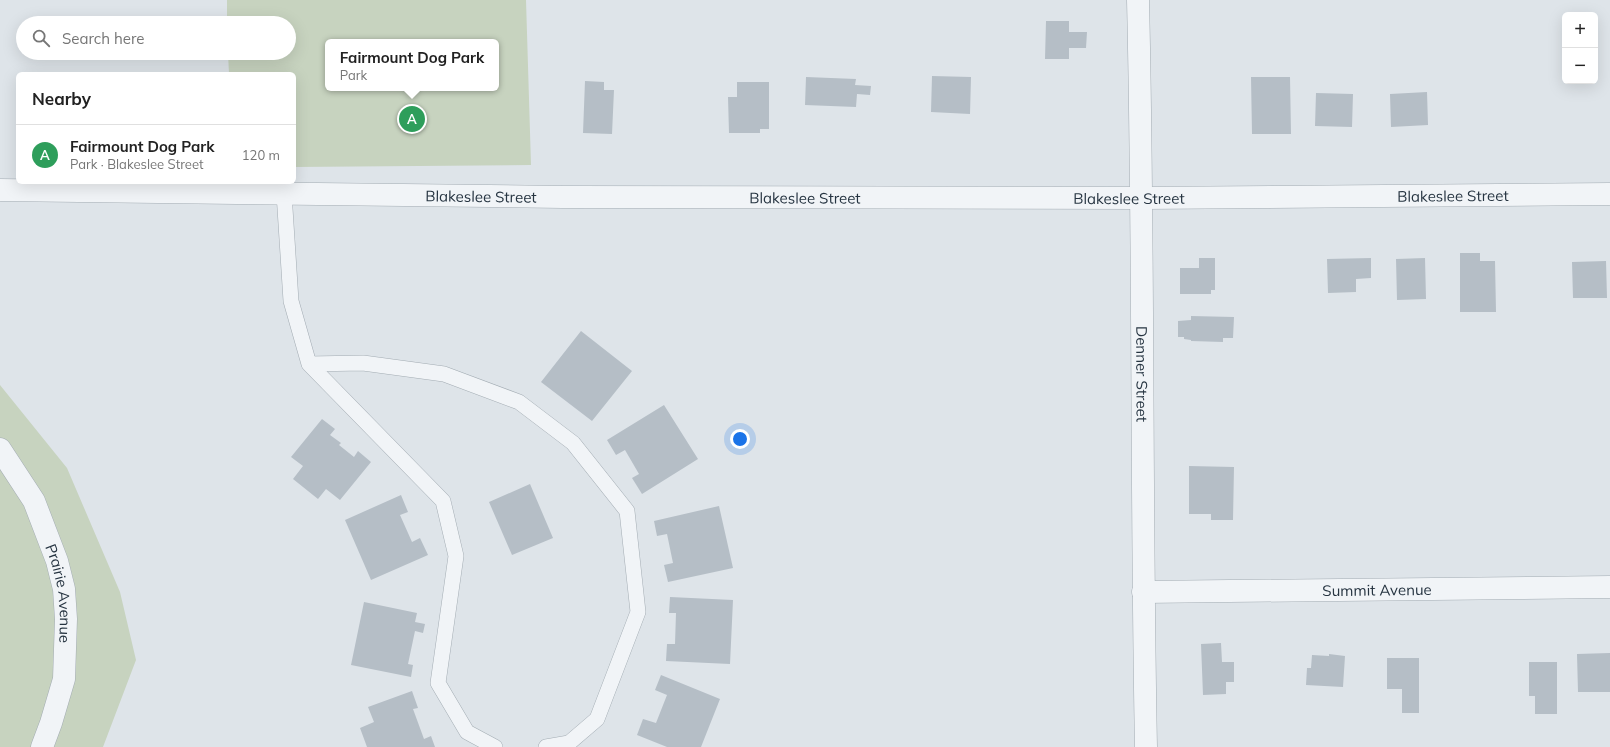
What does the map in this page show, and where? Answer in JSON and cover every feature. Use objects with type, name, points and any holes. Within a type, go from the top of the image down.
[{"type":"street","name":"Denner Street","points":[[1138,0],[1142,198],[1143,592],[1146,747]]},
{"type":"street","name":"Blakeslee Street","points":[[0,190],[563,197],[1142,198],[1610,194]]},
{"type":"street","name":"Prairie Avenue","points":[[0,449],[34,501],[57,561],[64,588],[66,618],[64,679],[42,747]]},
{"type":"street","name":"Summit Avenue","points":[[1143,592],[1610,587]]},
{"type":"lane","points":[[284,193],[291,301],[309,364],[443,501],[456,556],[438,683],[467,732],[495,747]]},
{"type":"lane","points":[[309,364],[363,363],[444,374],[519,402],[573,443],[628,511],[638,612],[597,719],[569,743],[546,747]]},
{"type":"green space","points":[[227,0],[526,0],[531,165],[296,167],[296,72],[229,72],[228,60],[296,60],[296,16],[227,16]]},
{"type":"green space","points":[[0,385],[67,468],[120,592],[136,660],[103,747],[0,747]]},
{"type":"building","points":[[1046,21],[1069,21],[1069,32],[1087,32],[1086,48],[1069,48],[1069,59],[1045,59]]},
{"type":"building","points":[[932,76],[971,77],[970,114],[931,112]]},
{"type":"building","points":[[806,77],[856,79],[855,85],[871,86],[870,95],[857,94],[856,107],[805,105]]},
{"type":"building","points":[[1251,77],[1290,77],[1291,134],[1252,134]]},
{"type":"building","points":[[585,81],[604,82],[604,90],[614,90],[612,134],[583,133]]},
{"type":"building","points":[[737,82],[769,82],[769,129],[760,129],[760,133],[729,133],[728,97],[737,97]]},
{"type":"building","points":[[1427,92],[1428,125],[1391,127],[1390,94]]},
{"type":"building","points":[[1316,93],[1353,94],[1352,127],[1315,126]]},
{"type":"building","points":[[1460,253],[1480,253],[1480,261],[1495,261],[1496,312],[1460,312]]},
{"type":"building","points":[[1199,258],[1215,258],[1215,290],[1211,290],[1211,294],[1180,294],[1180,268],[1199,268]]},
{"type":"building","points":[[1371,258],[1371,278],[1356,279],[1356,292],[1328,293],[1327,259]]},
{"type":"building","points":[[1425,258],[1426,299],[1397,300],[1396,259]]},
{"type":"building","points":[[1606,261],[1607,298],[1573,298],[1572,262]]},
{"type":"building","points":[[1191,316],[1234,317],[1233,338],[1223,338],[1223,342],[1191,341],[1184,339],[1184,337],[1178,337],[1178,321],[1191,320]]},
{"type":"building","points":[[581,331],[632,371],[592,421],[541,382]]},
{"type":"building","points":[[664,405],[698,459],[642,494],[632,478],[639,474],[625,450],[616,455],[607,440]]},
{"type":"building","points":[[322,419],[335,429],[330,435],[341,443],[339,445],[354,457],[358,451],[371,462],[340,500],[326,489],[318,499],[293,479],[303,466],[291,457]]},
{"type":"building","points":[[1189,466],[1234,467],[1233,520],[1211,520],[1211,514],[1189,514]]},
{"type":"building","points":[[530,484],[553,538],[512,555],[489,502]]},
{"type":"building","points":[[401,495],[408,512],[400,515],[412,542],[420,538],[428,555],[371,580],[345,520]]},
{"type":"building","points":[[719,506],[733,568],[668,582],[664,565],[673,563],[667,534],[657,536],[654,521]]},
{"type":"building","points":[[670,597],[733,600],[730,664],[666,661],[667,644],[675,644],[676,613],[669,613]]},
{"type":"building","points":[[364,602],[417,613],[415,622],[425,624],[423,633],[415,631],[408,664],[413,665],[411,677],[351,665]]},
{"type":"building","points":[[1221,643],[1222,662],[1234,662],[1234,682],[1226,682],[1226,694],[1203,695],[1201,644]]},
{"type":"building","points":[[1610,653],[1610,692],[1578,692],[1577,654]]},
{"type":"building","points":[[1329,654],[1345,656],[1343,687],[1306,685],[1307,668],[1311,668],[1312,655],[1329,656]]},
{"type":"building","points":[[1387,658],[1419,658],[1419,713],[1402,713],[1402,689],[1387,689]]},
{"type":"building","points":[[1529,662],[1557,662],[1557,714],[1535,714],[1535,696],[1529,696]]},
{"type":"building","points":[[661,675],[720,699],[701,747],[667,747],[637,735],[643,719],[656,723],[667,695],[655,690]]},
{"type":"building","points":[[412,691],[418,708],[413,709],[424,739],[431,736],[435,747],[367,747],[360,728],[374,722],[368,707]]},
{"type":"place","name":"Fairmount Dog Park","points":[[412,119]]}]
